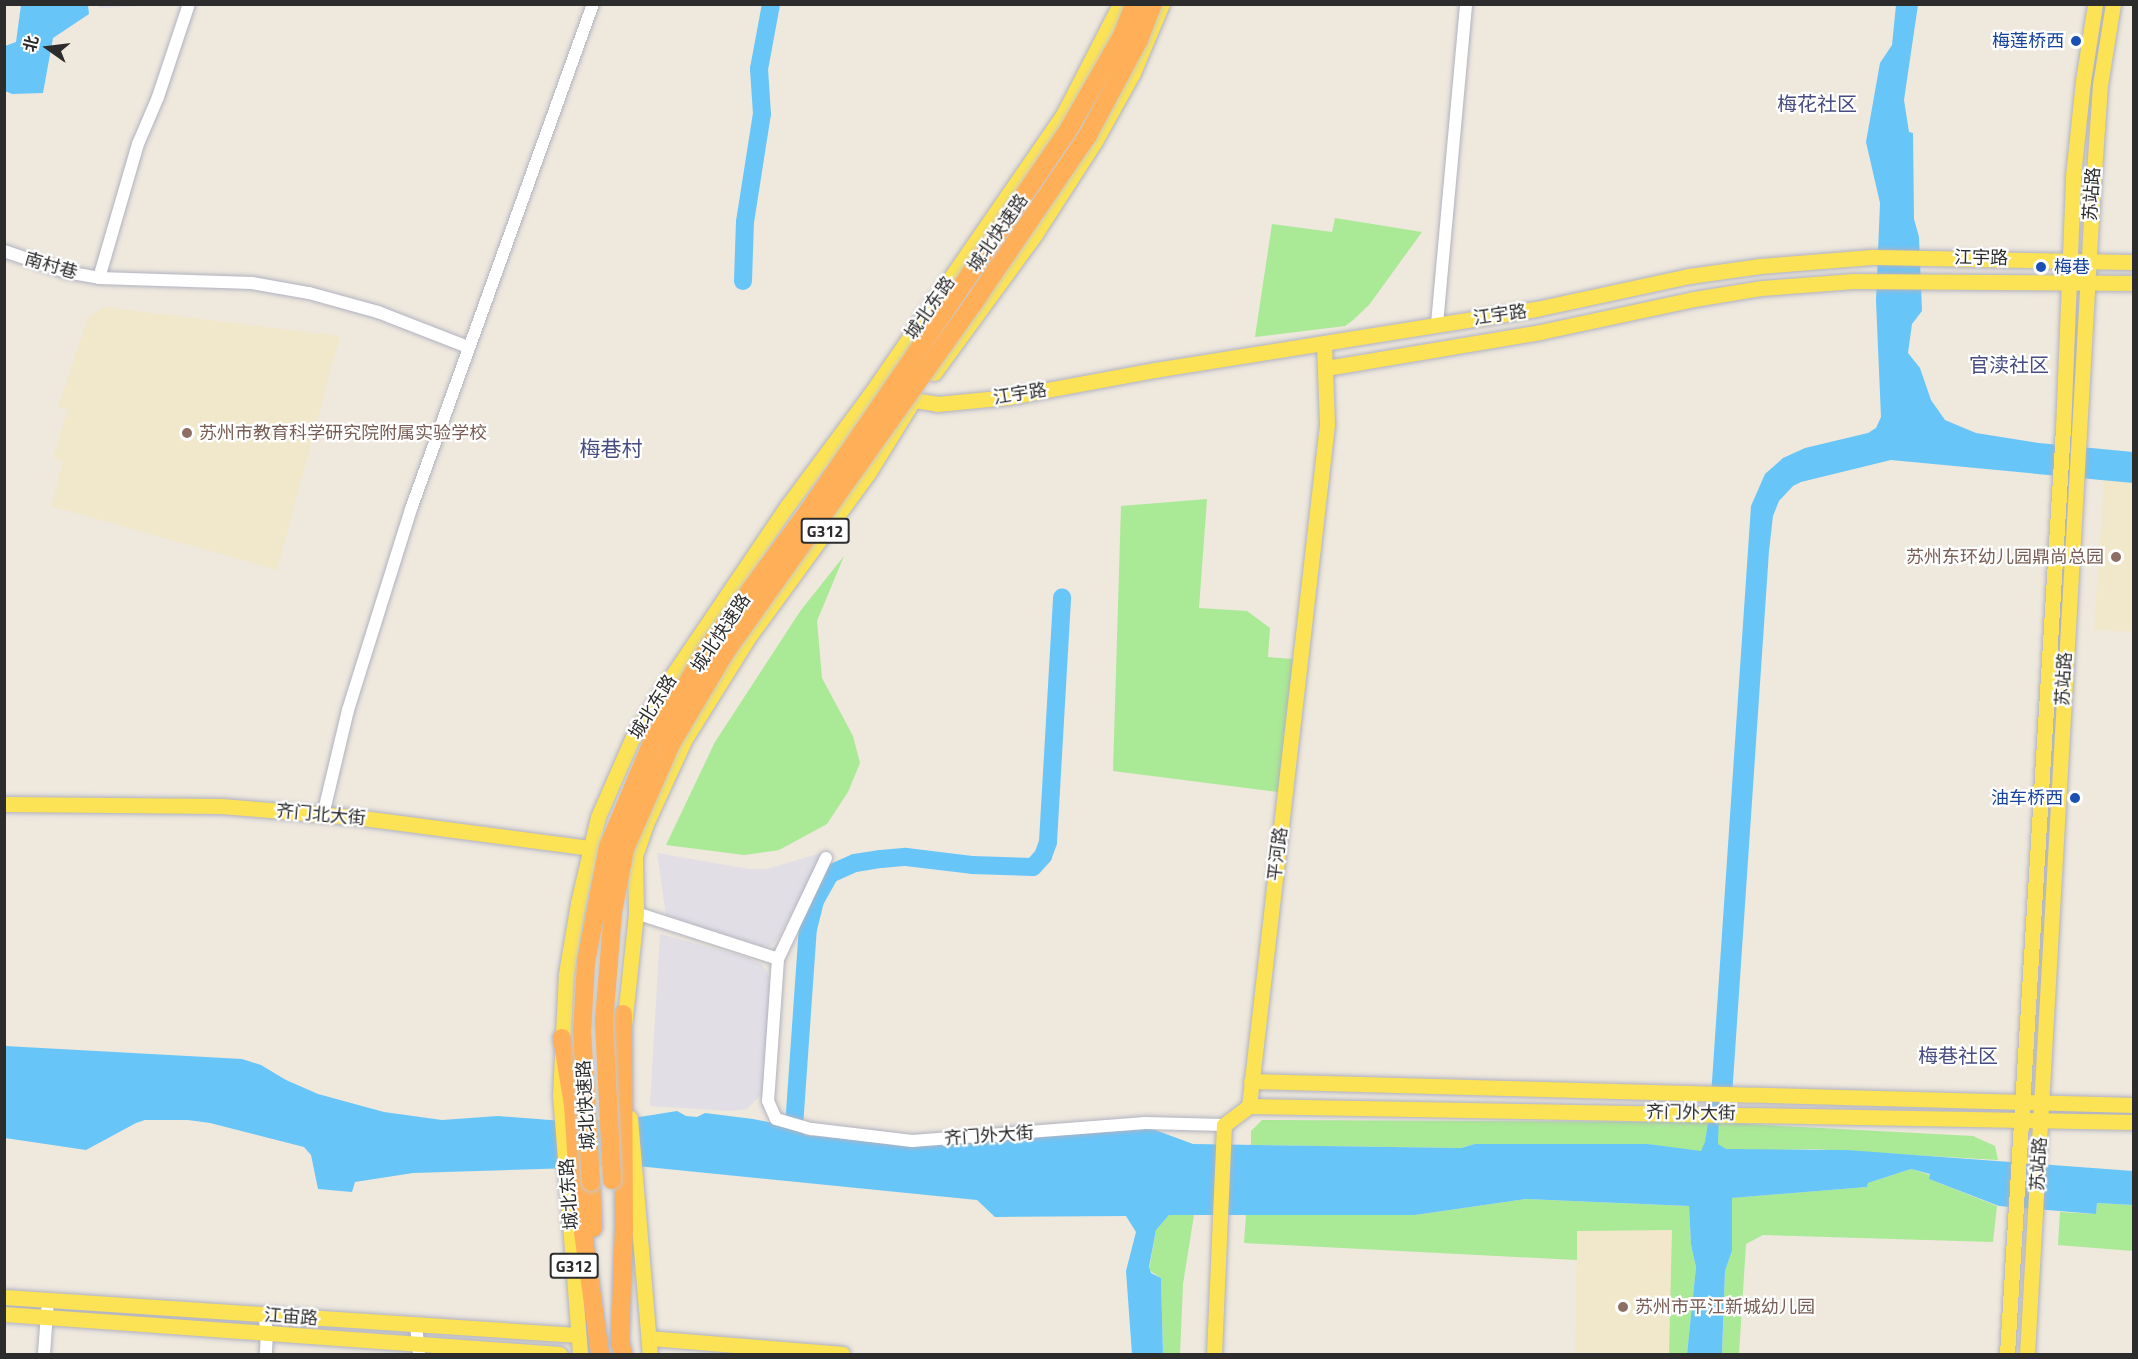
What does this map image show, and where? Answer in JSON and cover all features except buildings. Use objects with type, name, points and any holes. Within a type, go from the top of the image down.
[{"type":"highway","name":"城北快速路","points":[[600,1350],[582,1032],[586,962],[594,905],[608,848],[653,740],[709,646],[809,510],[1070,127],[1122,36],[1134,4]]},
{"type":"highway","name":"城北快速路","points":[[621,1350],[604,1021],[613,912],[626,849],[671,744],[725,653],[979,295],[1088,135],[1139,40],[1153,4]]},
{"type":"highway","points":[[621,1350],[624,1227],[623,1014]]},
{"type":"highway","points":[[562,1038],[573,1105],[580,1211],[600,1350]]},
{"type":"main road","name":"城北东路","points":[[580,1354],[560,1096],[566,974],[578,903],[598,817],[632,739],[788,505],[868,396],[1064,113],[1120,4]]},
{"type":"main road","name":"G312","points":[[650,1354],[623,1014],[636,914],[635,856],[646,824],[685,739],[748,638],[869,472],[915,399],[1036,233],[1094,143],[1133,73],[1162,4]]},
{"type":"main road","name":"苏站路","points":[[2007,1354],[2063,429],[2068,260],[2083,81],[2095,4]]},
{"type":"main road","name":"苏站路","points":[[2027,1354],[2040,1148],[2039,1101],[2100,85],[2113,4]]},
{"type":"main road","name":"江宇路","points":[[868,396],[915,399],[937,404],[1009,397],[1155,370],[1536,309],[1720,271],[1872,257],[2133,262]]},
{"type":"main road","name":"江宇路","points":[[1326,368],[1547,331],[1723,294],[1816,284],[2068,281],[2133,283]]},
{"type":"main road","name":"平河路","points":[[1249,1106],[1327,425],[1324,344]]},
{"type":"main road","name":"齐门北大街","points":[[4,804],[221,806],[322,815],[591,848],[635,856]]},
{"type":"main road","name":"齐门外大街","points":[[1251,1081],[2133,1105]]},
{"type":"main road","name":"齐门外大街","points":[[1249,1106],[1749,1113],[2133,1122]]},
{"type":"main road","points":[[1214,1354],[1224,1133],[1249,1106]]},
{"type":"main road","name":"江宙路","points":[[4,1297],[578,1335]]},
{"type":"main road","name":"江宙路","points":[[4,1314],[267,1332],[419,1349],[560,1354]]},
{"type":"main road","points":[[649,1338],[842,1354]]},
{"type":"street","points":[[99,278],[138,144],[158,97],[189,4]]},
{"type":"street","points":[[322,815],[352,699],[411,509],[593,4]]},
{"type":"street","points":[[1437,324],[1466,4]]},
{"type":"street","name":"南村巷","points":[[4,251],[66,272],[99,278],[252,283],[309,293],[378,312],[468,347]]},
{"type":"street","points":[[636,914],[778,959],[826,858]]},
{"type":"street","name":"齐门外大街","points":[[778,959],[768,1101],[776,1119],[812,1129],[912,1141],[1145,1123],[1224,1133]]},
{"type":"street","points":[[44,1354],[48,1300]]},
{"type":"street","points":[[264,1315],[267,1332],[266,1354]]},
{"type":"street","points":[[416,1325],[419,1349]]},
{"type":"shaded area","points":[[99,4],[182,4],[99,8]]},
{"type":"shaded area","name":"苏州市教育科学研究院附属实验学校","points":[[104,307],[340,336],[277,570],[51,506],[63,461],[53,457],[68,409],[58,407],[88,317]]},
{"type":"shaded area","name":"苏州东环幼儿园鼎尚总园","points":[[2104,480],[2133,483],[2133,632],[2094,630]]},
{"type":"shaded area","points":[[824,852],[777,940],[771,946],[762,946],[666,915],[657,853],[748,869],[767,869]]},
{"type":"shaded area","points":[[660,934],[749,958],[762,965],[767,972],[770,980],[767,1069],[762,1094],[747,1109],[731,1111],[650,1106]]},
{"type":"shaded area","name":"苏州市平江新城幼儿园","points":[[1577,1228],[1672,1230],[1670,1354],[1575,1352]]},
{"type":"green space","points":[[1335,218],[1422,232],[1369,305],[1345,326],[1255,337],[1272,224],[1332,232]]},
{"type":"green space","points":[[1207,499],[1199,608],[1247,611],[1270,628],[1268,657],[1293,659],[1278,792],[1113,771],[1121,506]]},
{"type":"green space","points":[[844,556],[817,621],[822,678],[853,736],[860,763],[848,792],[827,824],[779,850],[744,855],[666,845],[715,742],[801,610]]},
{"type":"green space","points":[[1262,1120],[1709,1122],[1973,1136],[1995,1146],[1998,1160],[1813,1149],[1696,1152],[1648,1144],[1475,1144],[1461,1148],[1251,1145],[1251,1131]]},
{"type":"green space","points":[[1911,1169],[1930,1175],[1929,1179],[1997,1206],[1993,1242],[1763,1235],[1746,1244],[1739,1354],[1722,1354],[1725,1271],[1732,1251],[1732,1198],[1867,1187],[1868,1183]]},
{"type":"green space","points":[[1526,1199],[1689,1206],[1691,1245],[1696,1267],[1687,1354],[1669,1354],[1672,1230],[1577,1231],[1577,1260],[1244,1243],[1246,1215],[1415,1215]]},
{"type":"green space","points":[[2097,1203],[2133,1205],[2133,1251],[2058,1245],[2060,1212],[2096,1214]]},
{"type":"green space","points":[[1169,1215],[1194,1215],[1183,1284],[1180,1354],[1163,1354],[1161,1278],[1149,1270],[1156,1230]]},
{"type":"water","points":[[21,5],[88,5],[89,14],[53,38],[43,93],[12,94],[5,91],[5,46],[16,42]]},
{"type":"water","points":[[1896,5],[1918,5],[1904,100],[1909,132],[1913,133],[1914,219],[1919,237],[1922,311],[1912,324],[1908,353],[1920,368],[1931,400],[1945,420],[1976,433],[2039,443],[2133,452],[2133,483],[1891,460],[1801,482],[1793,486],[1779,501],[1773,516],[1769,551],[1731,1111],[1719,1111],[1718,1144],[1726,1149],[1847,1150],[2133,1171],[2133,1205],[2097,1203],[2096,1214],[1999,1206],[1929,1179],[1930,1174],[1911,1169],[1868,1183],[1867,1187],[1732,1198],[1732,1251],[1725,1271],[1722,1354],[1687,1354],[1696,1267],[1691,1245],[1689,1206],[1526,1199],[1415,1215],[1169,1215],[1156,1230],[1149,1267],[1151,1273],[1161,1278],[1163,1354],[1132,1354],[1126,1271],[1136,1232],[1126,1216],[995,1217],[977,1200],[637,1166],[413,1173],[355,1182],[352,1192],[318,1189],[311,1155],[304,1147],[210,1123],[188,1120],[145,1120],[86,1150],[5,1138],[5,1046],[242,1059],[261,1065],[286,1080],[318,1094],[384,1112],[442,1120],[498,1116],[563,1121],[627,1119],[677,1111],[686,1116],[697,1117],[705,1113],[753,1119],[792,1127],[805,1135],[920,1146],[1147,1127],[1193,1144],[1461,1148],[1475,1144],[1648,1144],[1701,1151],[1705,1142],[1710,1111],[1751,506],[1765,474],[1783,458],[1805,448],[1868,433],[1876,428],[1881,417],[1876,301],[1880,203],[1866,142],[1880,63],[1892,45]]},
{"type":"waterway","points":[[743,281],[745,222],[762,114],[759,69],[771,4]]},
{"type":"waterway","points":[[793,1141],[808,929],[815,901],[830,874],[855,863],[881,859],[906,857],[972,865],[1033,867],[1043,856],[1048,842],[1062,597]]},
{"type":"place","name":"梅莲桥西","points":[[2076,41]]},
{"type":"place","name":"梅巷","points":[[2041,267]]},
{"type":"place","name":"苏州市教育科学研究院附属实验学校","points":[[187,433]]},
{"type":"place","name":"苏州东环幼儿园鼎尚总园","points":[[2116,557]]},
{"type":"place","name":"油车桥西","points":[[2075,798]]},
{"type":"place","name":"苏州市平江新城幼儿园","points":[[1623,1307]]},
{"type":"district","name":"梅花社区","points":[[1817,103]]},
{"type":"district","name":"官渎社区","points":[[2009,364]]},
{"type":"district","name":"梅巷村","points":[[611,448]]},
{"type":"district","name":"梅巷社区","points":[[1958,1055]]}]
